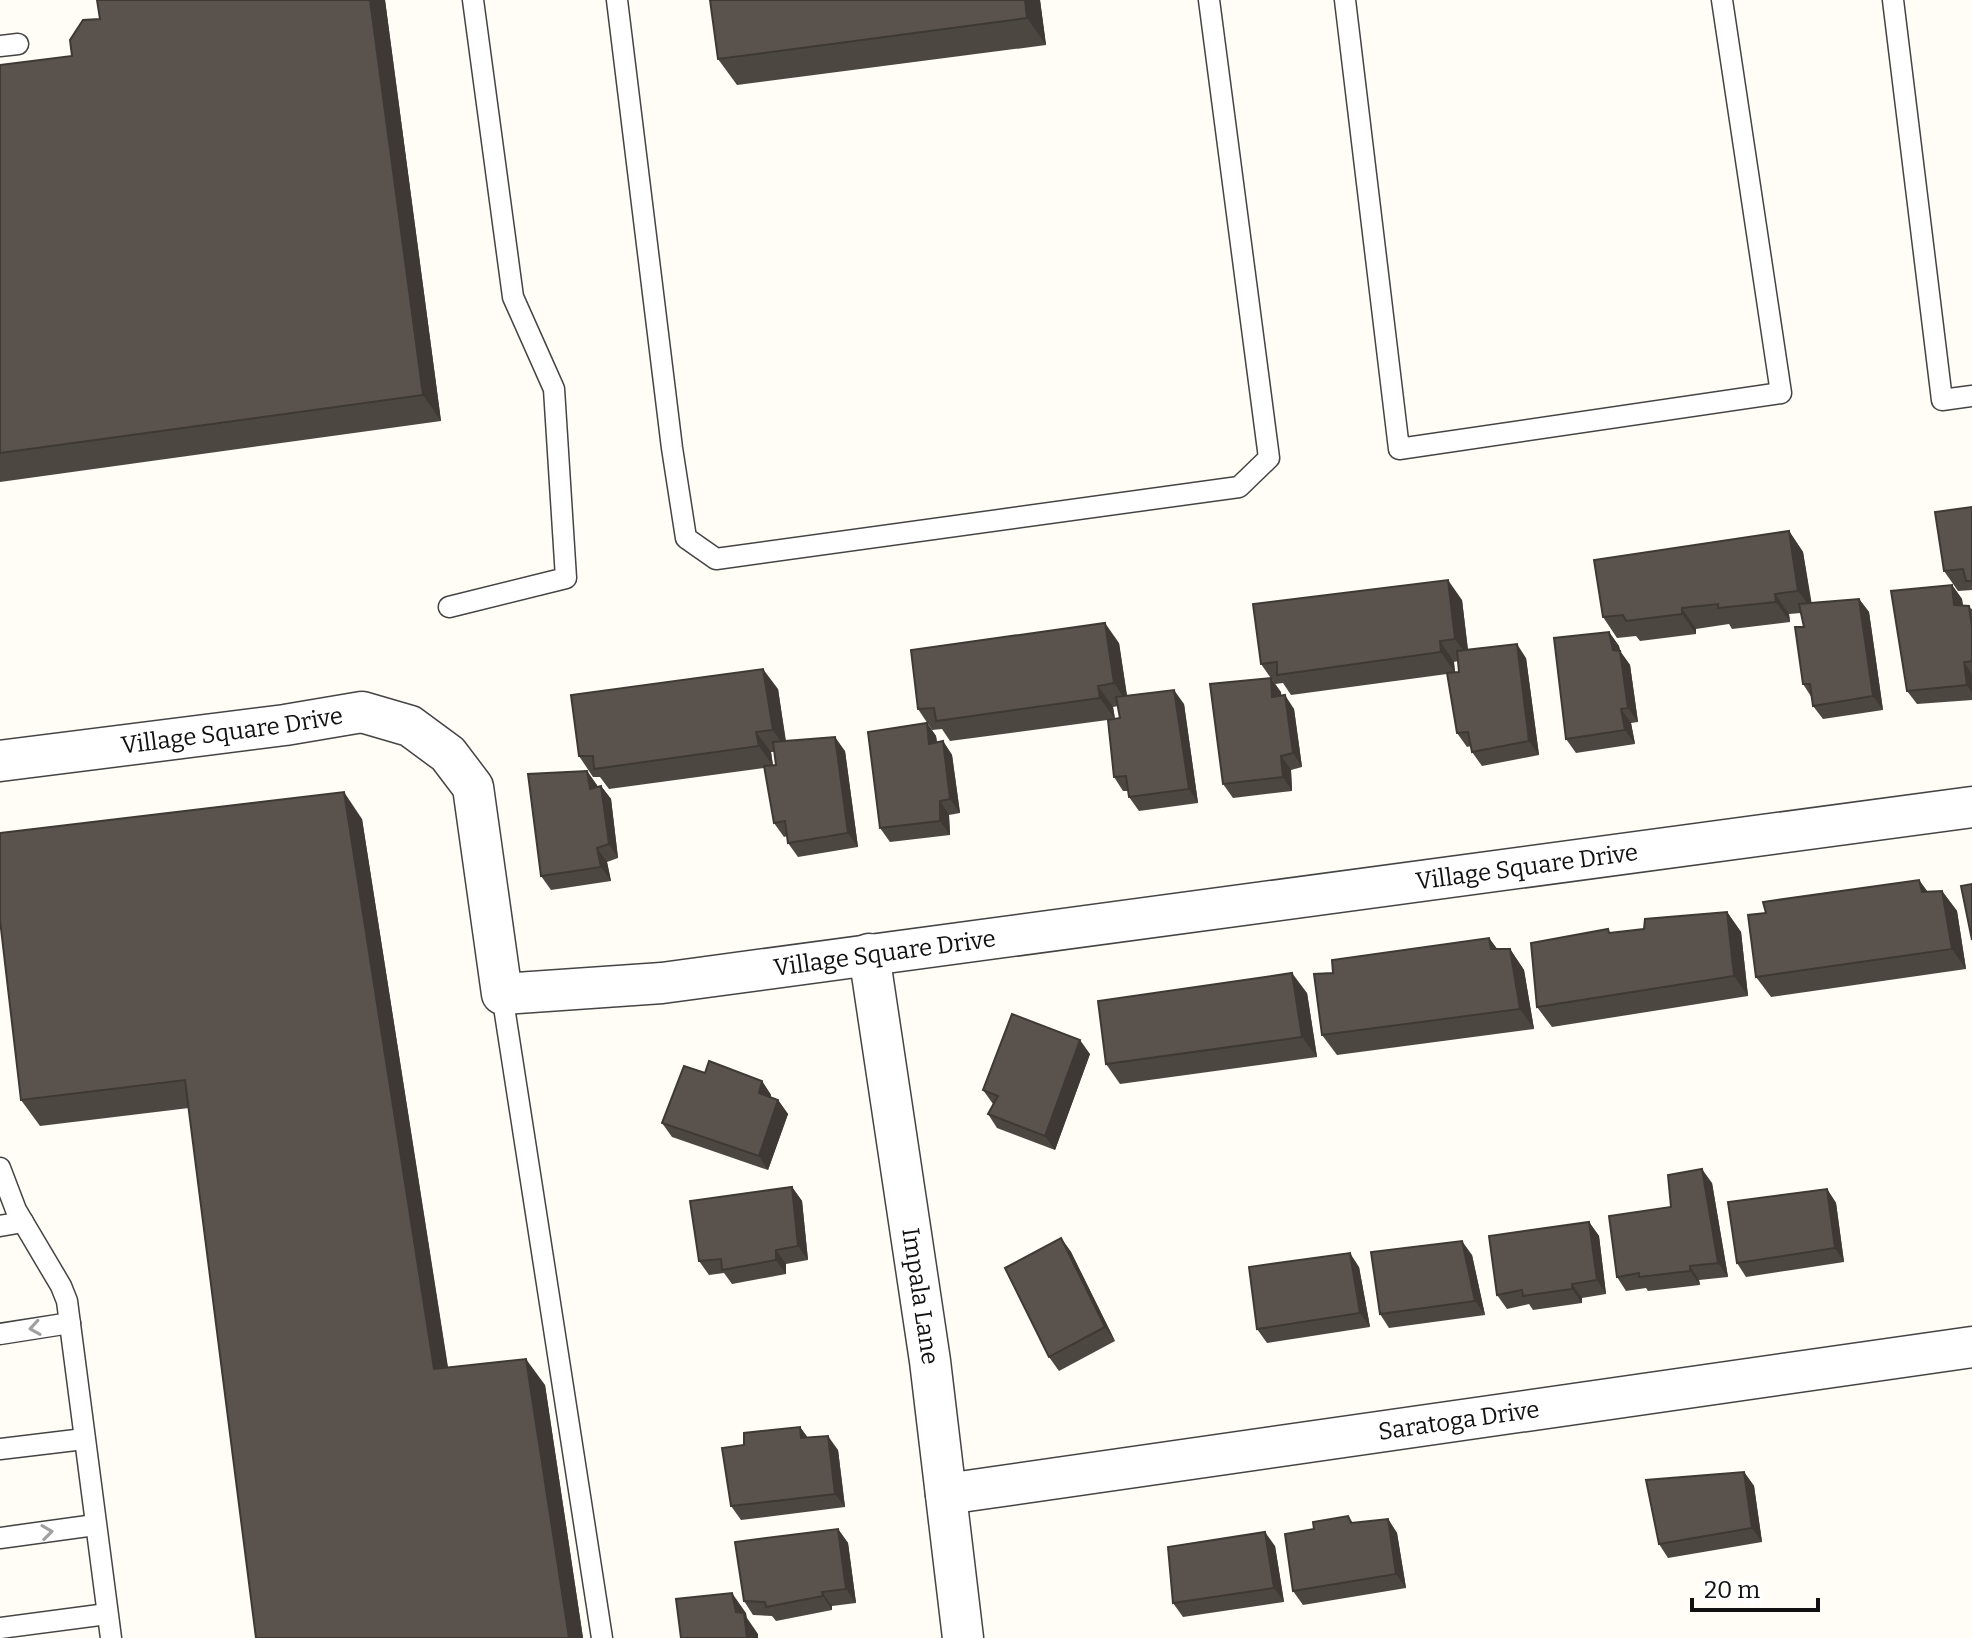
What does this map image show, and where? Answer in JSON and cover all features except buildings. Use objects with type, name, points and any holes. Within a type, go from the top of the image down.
[{"type":"street","name":"Village Square Drive","points":[[0,761],[285,725],[362,712],[410,726],[448,754],[473,787],[502,994],[662,983],[1972,807]]},
{"type":"street","name":"Impala Lane","points":[[869,954],[930,1361],[963,1638]]},
{"type":"street","name":"Saratoga Drive","points":[[946,1494],[1972,1347]]},
{"type":"lane","points":[[449,607],[566,578],[554,389],[513,297],[473,0]]},
{"type":"lane","points":[[617,0],[686,538],[716,559],[1239,487],[1269,458],[1209,0]]},
{"type":"lane","points":[[1345,0],[1399,449],[1781,393],[1722,0]]},
{"type":"lane","points":[[1893,0],[1942,400],[1972,396]]},
{"type":"lane","points":[[502,994],[602,1638]]},
{"type":"lane","points":[[0,1168],[23,1222],[67,1301],[111,1638]]},
{"type":"lane","points":[[0,1226],[23,1222]]},
{"type":"lane","points":[[0,1334],[70,1323]]},
{"type":"lane","points":[[0,1449],[84,1439]]},
{"type":"lane","points":[[0,1538],[95,1525]]},
{"type":"lane","points":[[0,1628],[107,1614]]}]
